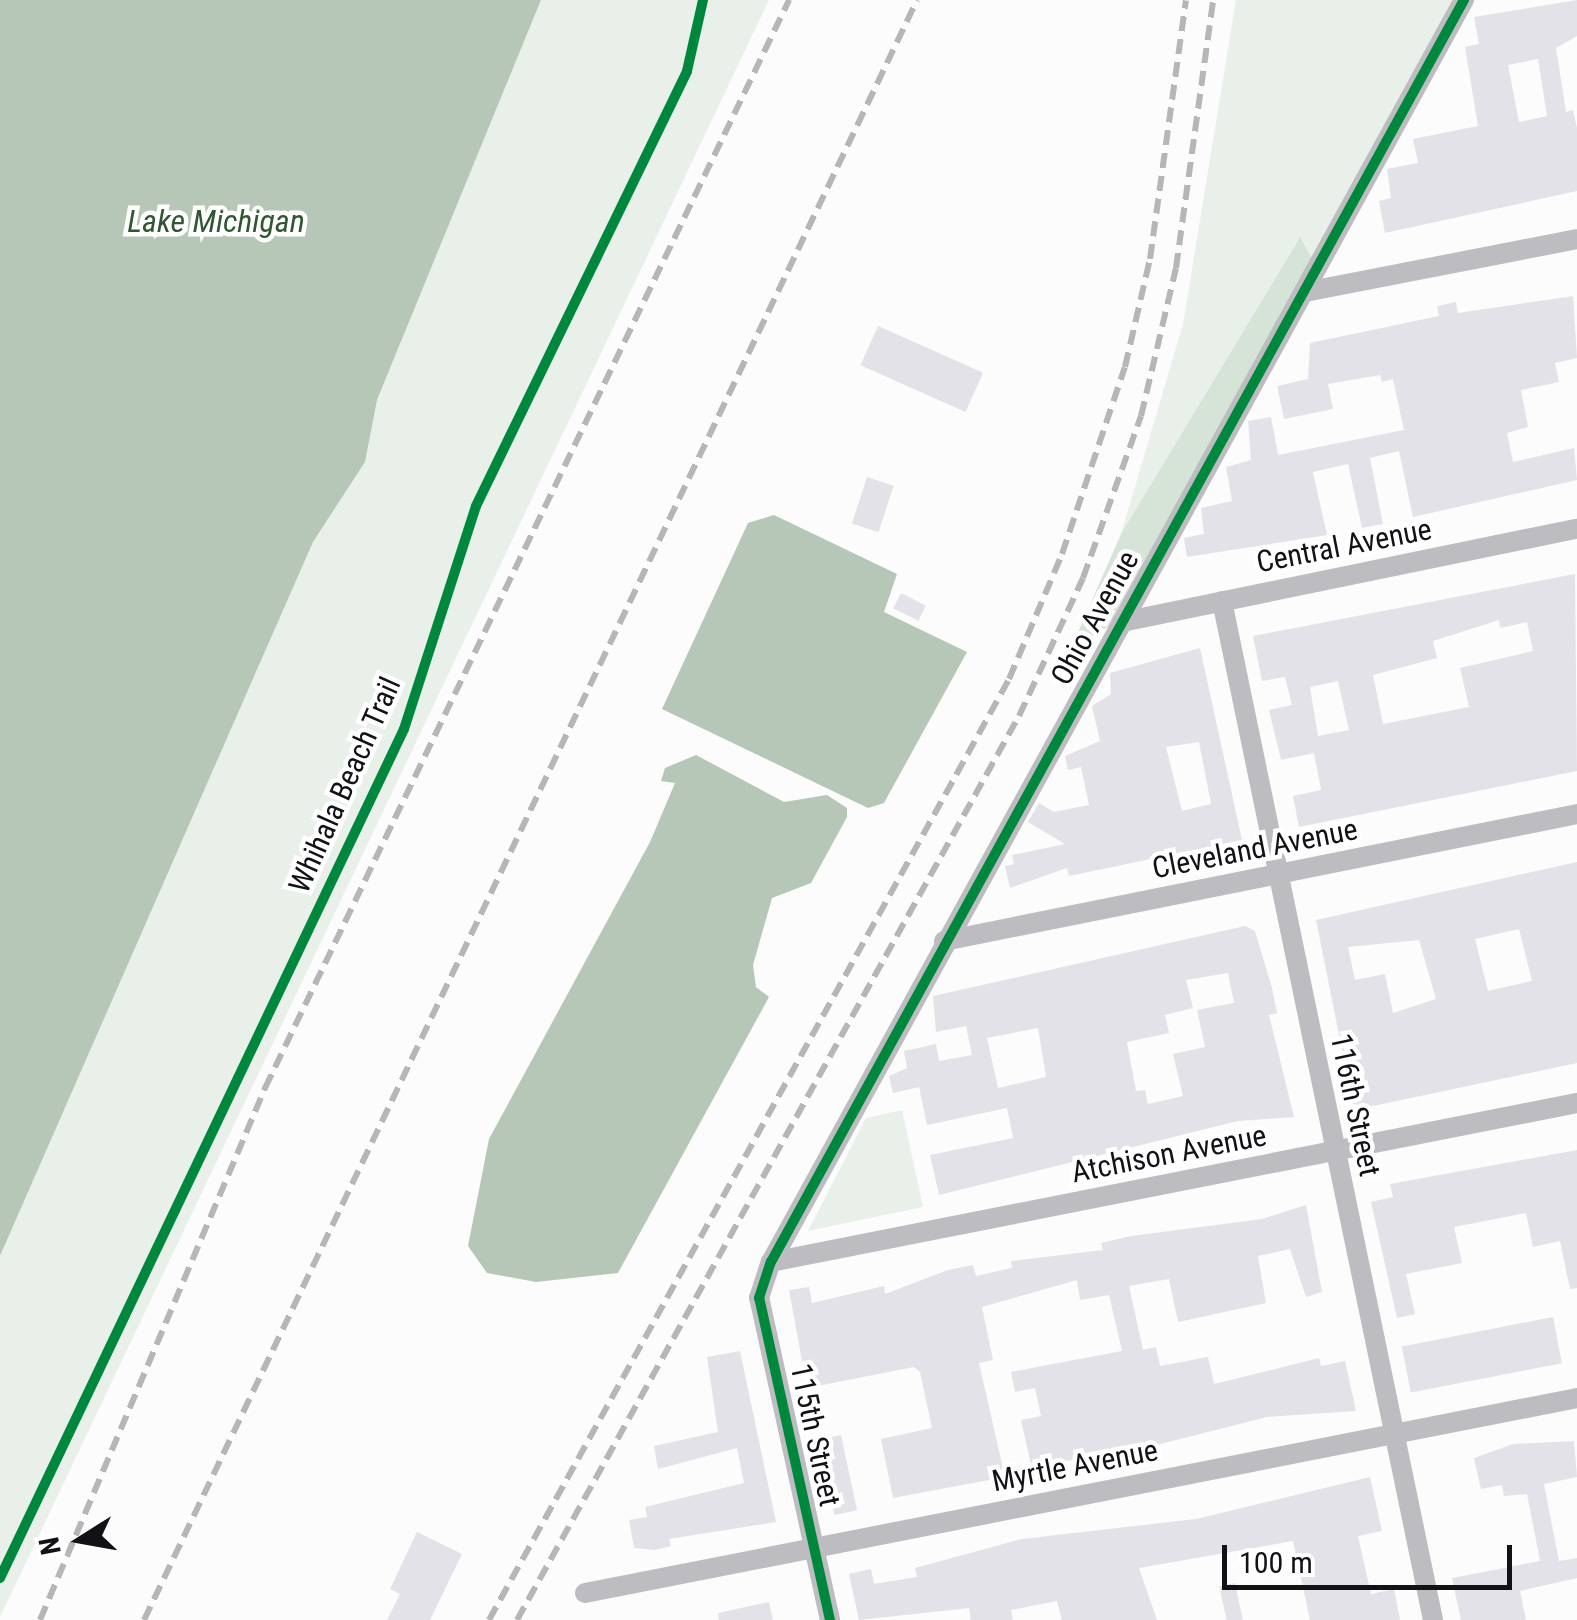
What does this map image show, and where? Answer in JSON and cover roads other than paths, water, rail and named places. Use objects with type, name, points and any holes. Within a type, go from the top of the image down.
[{"type":"street","name":"Ohio Avenue","points":[[772,1262],[944,942],[1464,0]]},
{"type":"street","points":[[1305,292],[1577,239]]},
{"type":"street","name":"Central Avenue","points":[[1122,622],[1577,529]]},
{"type":"street","name":"116th Street","points":[[1222,601],[1432,1620]]},
{"type":"street","name":"Cleveland Avenue","points":[[944,942],[1577,814]]},
{"type":"street","name":"Atchison Avenue","points":[[772,1262],[1577,1103]]},
{"type":"street","name":"115th Street","points":[[772,1262],[759,1298],[830,1620]]},
{"type":"street","name":"Myrtle Avenue","points":[[585,1593],[1577,1398]]},
{"type":"water","name":"Lake Michigan","points":[[0,0],[541,0],[377,400],[365,462],[313,542],[0,1256]]},
{"type":"water","points":[[774,515],[897,574],[884,612],[967,652],[884,803],[868,808],[662,709],[748,523]]},
{"type":"water","points":[[696,755],[784,802],[827,795],[847,808],[847,817],[811,883],[772,898],[753,965],[756,987],[769,997],[618,1273],[536,1282],[487,1273],[468,1246],[489,1139],[650,842],[675,783],[661,781],[665,768]]},
{"type":"railway","points":[[40,1620],[265,1088],[789,0]]},
{"type":"railway","points":[[144,1620],[917,0]]},
{"type":"railway","points":[[489,1620],[1009,679],[1062,554],[1125,367],[1150,259],[1186,0]]},
{"type":"railway","points":[[517,1620],[1019,716],[1083,578],[1141,416],[1176,268],[1213,0]]}]
